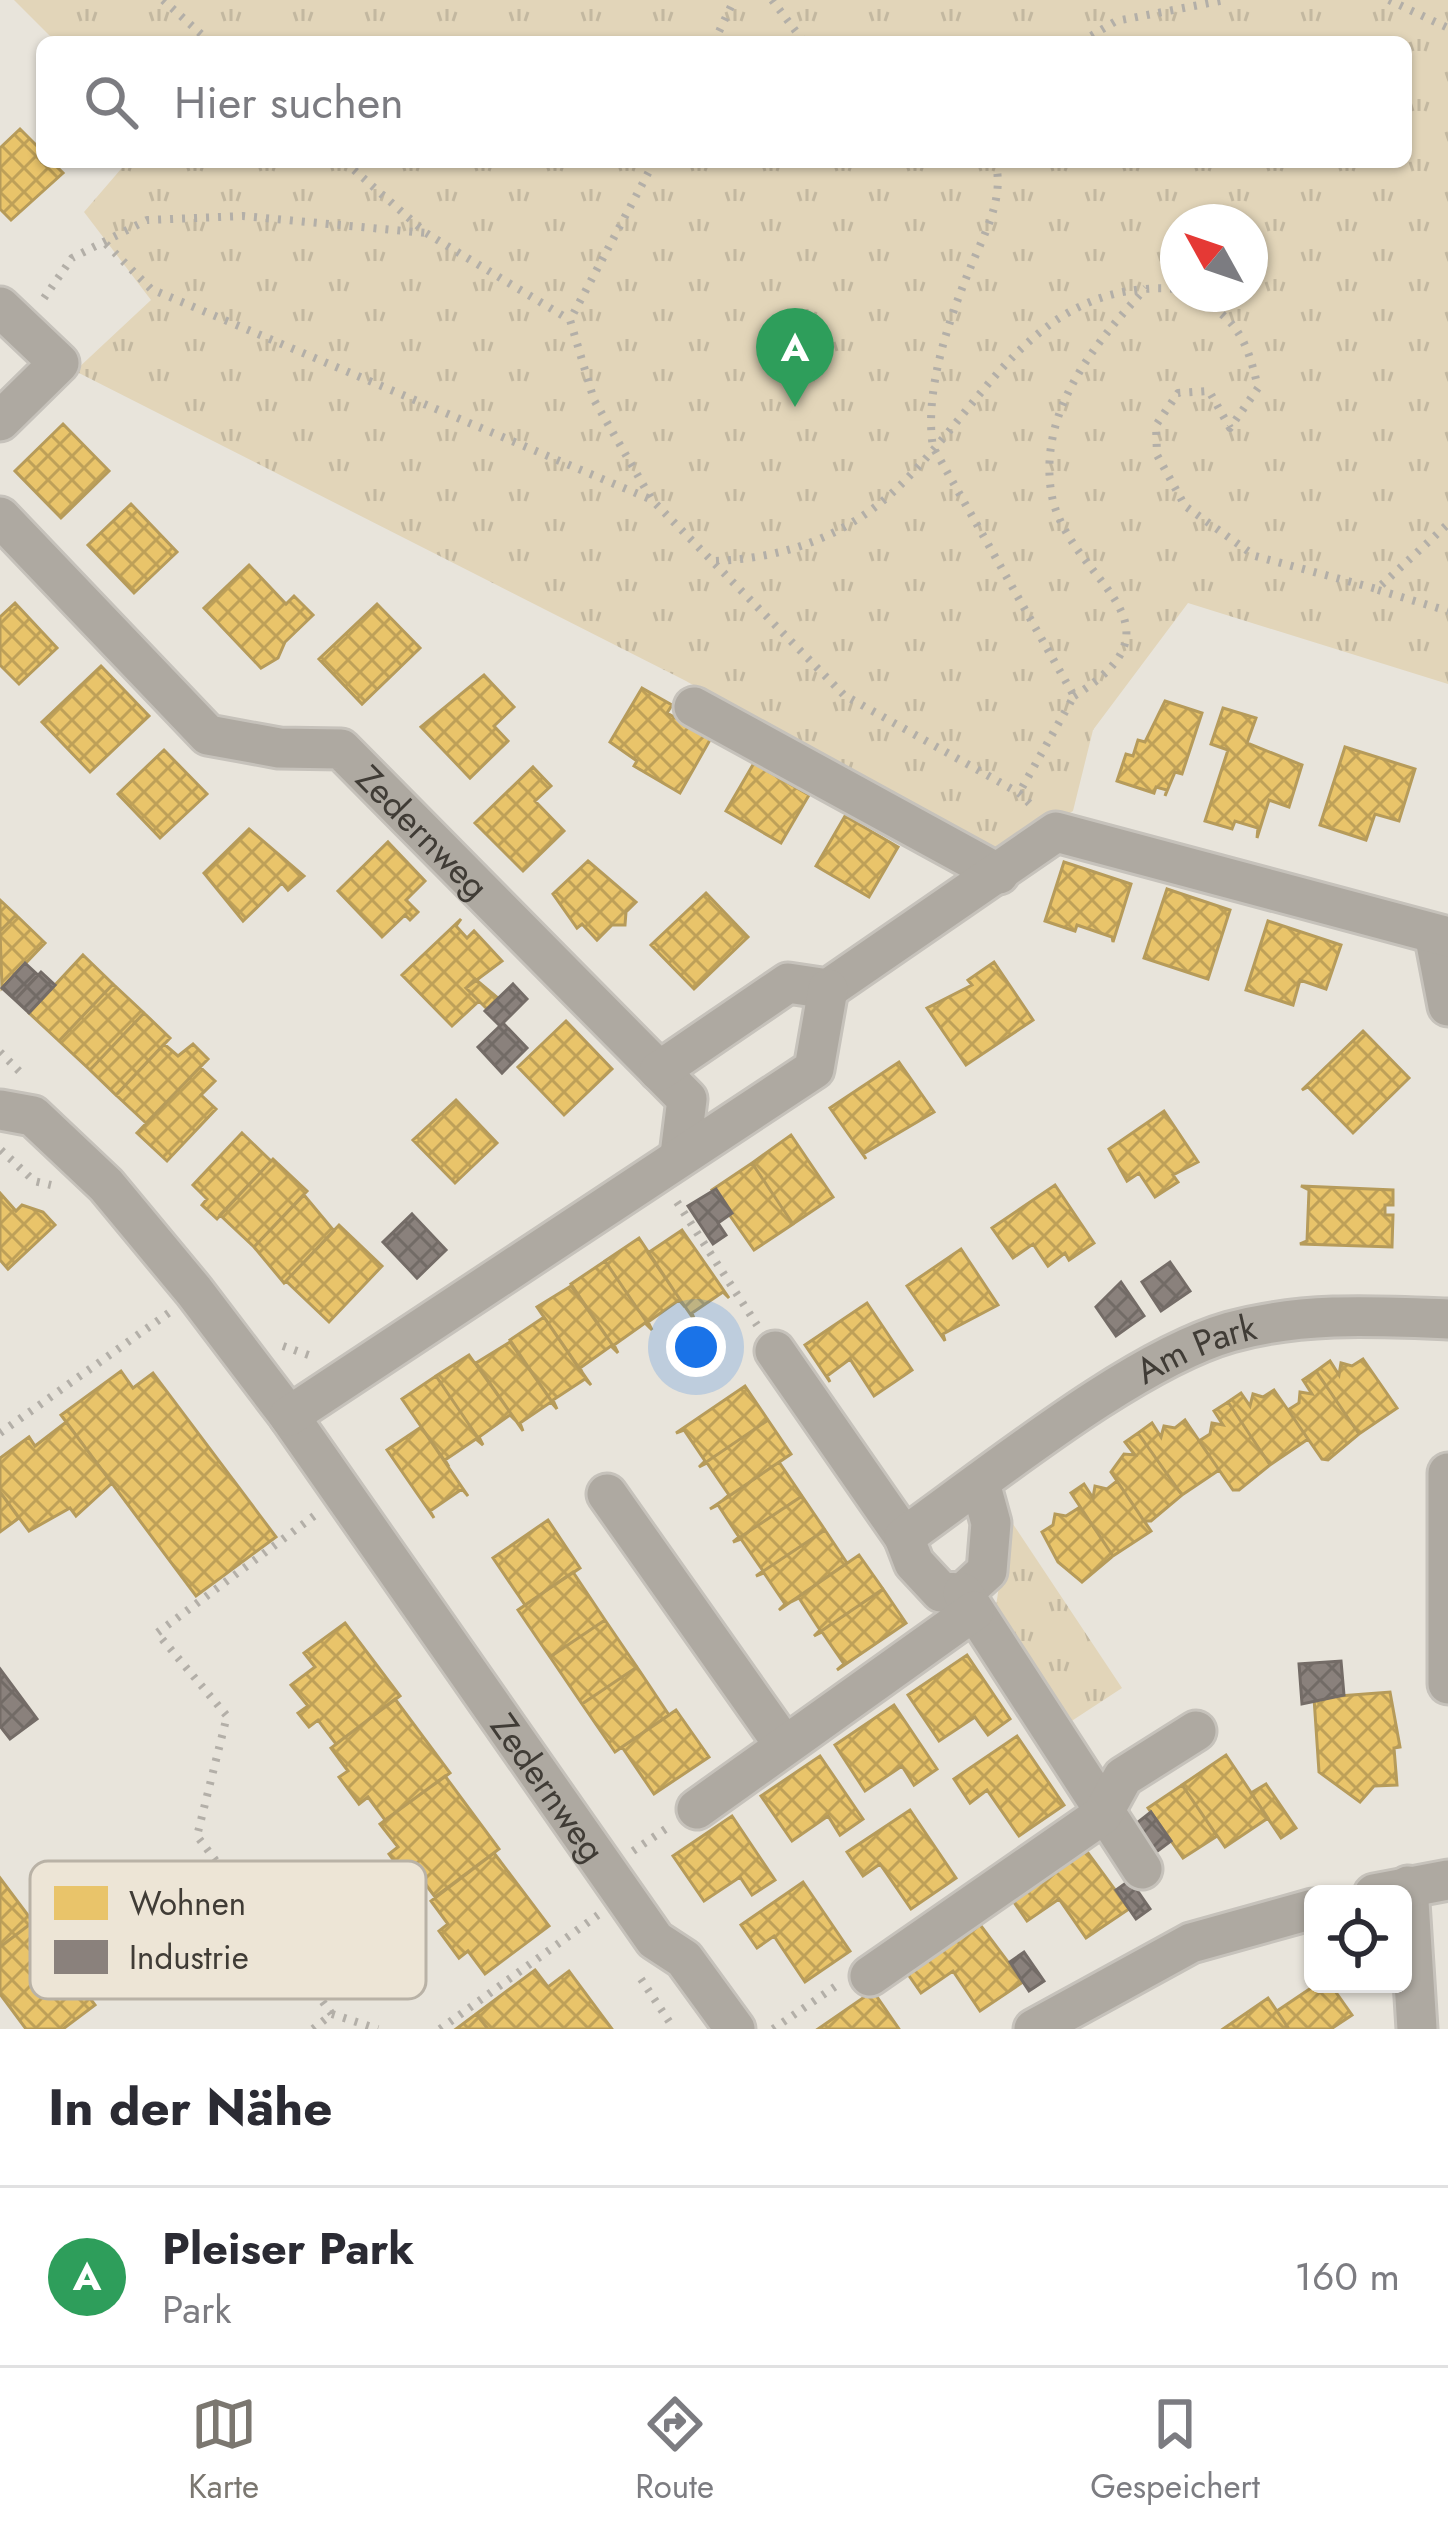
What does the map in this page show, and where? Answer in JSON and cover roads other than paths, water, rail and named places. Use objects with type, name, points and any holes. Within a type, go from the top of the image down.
[{"type":"street","points":[[0,421],[59,363],[11,318]]},
{"type":"street","name":"Zedernweg","points":[[0,517],[208,736],[279,748],[341,749],[687,1099],[668,1162]]},
{"type":"street","points":[[694,707],[999,874]]},
{"type":"street","points":[[659,1071],[788,982],[828,989],[1056,832],[1442,938],[1448,1006]]},
{"type":"street","points":[[290,1416],[814,1069],[828,989]]},
{"type":"street","name":"Zedernweg","points":[[0,1110],[33,1116],[106,1186],[194,1291],[290,1416],[655,1940],[684,1959],[735,2029]]},
{"type":"street","name":"Am Park","points":[[904,1537],[1150,1370],[1228,1333],[1331,1314],[1448,1318]]},
{"type":"street","points":[[775,1351],[904,1537],[914,1563],[941,1592],[968,1602],[1142,1870]]},
{"type":"street","points":[[1448,1473],[1448,1684]]},
{"type":"street","points":[[697,1809],[968,1602],[987,1571],[991,1523],[980,1483]]},
{"type":"street","points":[[607,1494],[784,1744]]},
{"type":"street","points":[[870,1976],[1102,1815],[1123,1778],[1196,1731]]},
{"type":"street","points":[[1412,1886],[1448,1880]]},
{"type":"street","points":[[1034,2029],[1190,1942],[1304,1911]]},
{"type":"street","points":[[1410,1993],[1417,2029]]},
{"type":"place","name":"Pleiser Park","points":[[795,407]]}]
